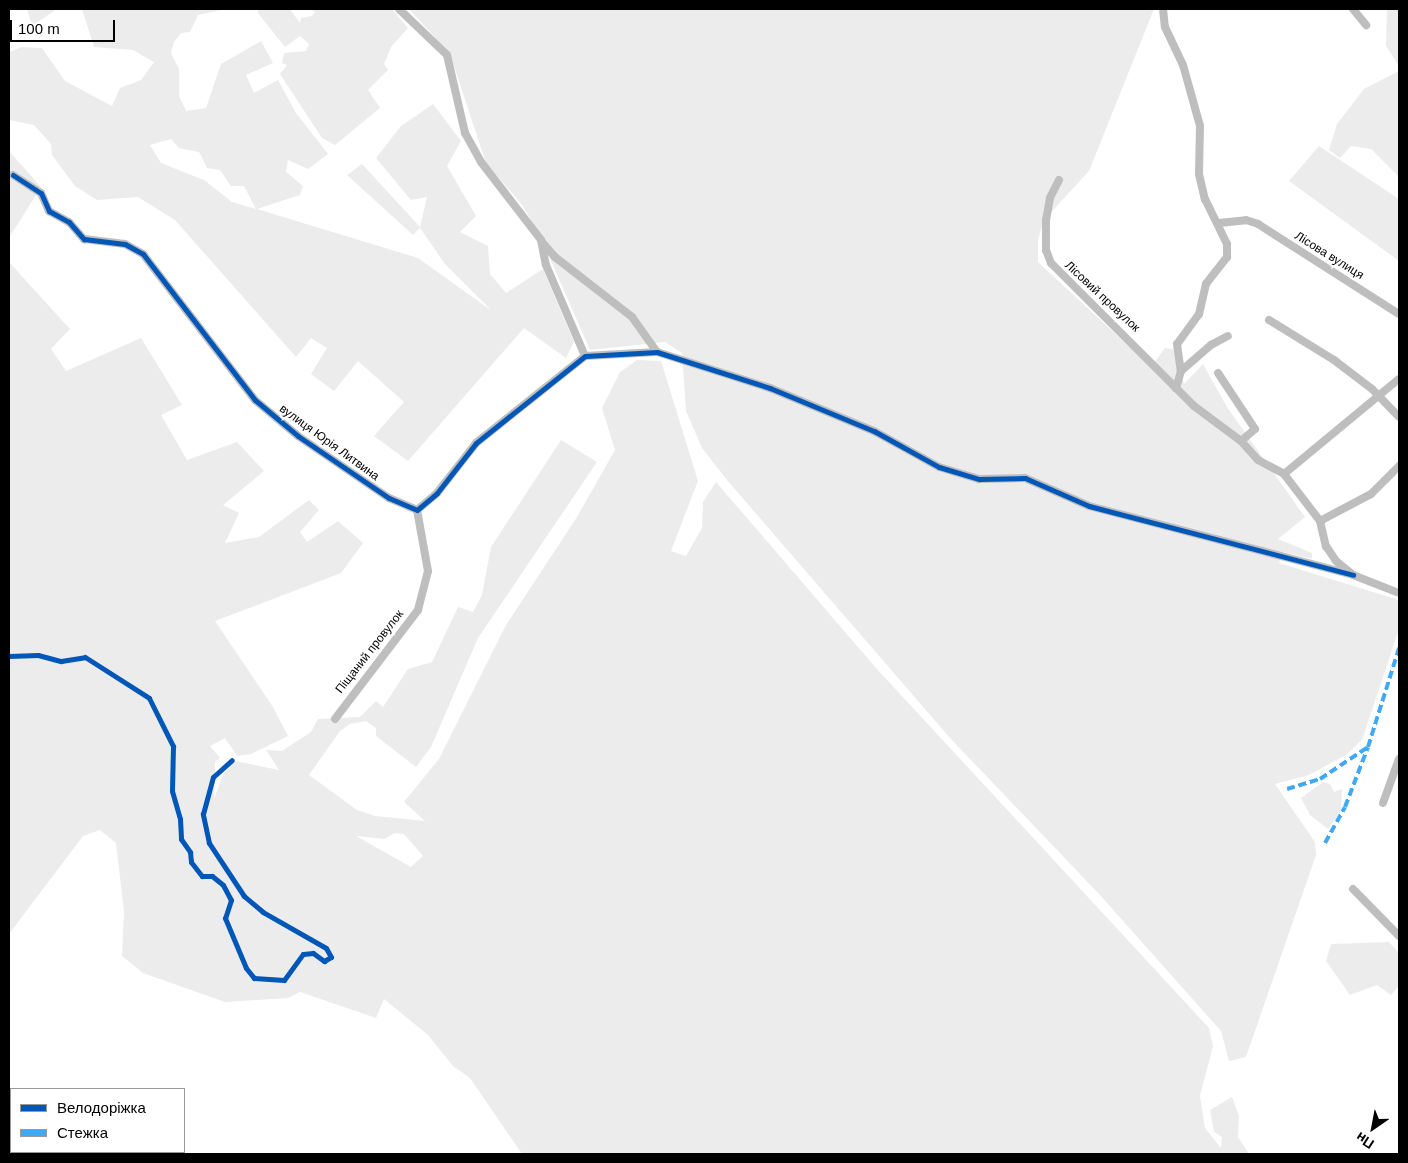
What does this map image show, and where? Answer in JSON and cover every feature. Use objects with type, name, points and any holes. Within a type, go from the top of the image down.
[{"type":"street","points":[[399,9],[447,55],[465,133],[482,162],[555,257],[632,317],[658,352]]},
{"type":"street","points":[[1163,9],[1200,126],[1199,174],[1205,199],[1220,223],[1227,257],[1206,284],[1199,314],[1178,344],[1181,371],[1176,388]]},
{"type":"street","points":[[1354,9],[1359,12],[1366,25]]},
{"type":"street","name":"вулиця Юрія Литвина","points":[[14,175],[41,193],[48,211],[68,222],[84,239],[125,244],[143,254],[255,400],[298,436],[389,498],[417,510]]},
{"type":"street","name":"Лісовий провулок","points":[[1059,180],[1050,198],[1046,220],[1046,250],[1051,263],[1136,345],[1176,388],[1241,441]]},
{"type":"street","name":"Лісова вулиця","points":[[1220,223],[1246,220],[1258,224],[1399,314]]},
{"type":"street","points":[[541,240],[546,265],[585,356]]},
{"type":"street","points":[[1270,320],[1334,360],[1379,396],[1399,417]]},
{"type":"street","points":[[1181,371],[1211,345],[1228,336]]},
{"type":"street","points":[[417,510],[437,493],[476,443],[585,356],[658,352],[779,391],[874,431],[939,466],[979,479],[1025,478],[1089,506],[1353,576],[1399,593]]},
{"type":"street","points":[[1218,372],[1255,429],[1241,441],[1258,460],[1284,474],[1320,521],[1326,546],[1336,562],[1353,576]]},
{"type":"street","points":[[1284,474],[1399,379]]},
{"type":"street","points":[[1320,521],[1371,494],[1399,466]]},
{"type":"street","name":"Піщаний провулок","points":[[335,718],[418,610],[428,571],[417,510]]},
{"type":"street","points":[[1383,803],[1399,759]]},
{"type":"street","points":[[1354,889],[1399,936]]},
{"type":"shaded area","points":[[27,9],[57,9],[32,26]]},
{"type":"shaded area","points":[[82,9],[225,9],[198,15],[190,32],[181,33],[174,42],[171,53],[179,69],[179,96],[186,111],[206,108],[221,64],[261,41],[273,63],[246,75],[254,93],[278,80],[296,113],[328,154],[308,169],[288,160],[286,172],[303,186],[300,195],[257,209],[418,258],[492,311],[445,264],[420,228],[413,235],[347,175],[362,164],[420,227],[427,197],[411,200],[376,158],[401,126],[433,104],[461,141],[447,166],[476,216],[460,232],[488,246],[490,274],[506,293],[543,269],[574,342],[566,358],[524,328],[408,461],[374,436],[404,402],[358,361],[334,391],[311,374],[327,348],[311,338],[296,357],[175,220],[138,197],[97,200],[75,186],[52,155],[51,144],[34,125],[9,120],[9,52],[22,47],[42,48],[65,81],[112,106],[120,88],[141,80],[154,62],[133,50],[94,47]],"holes":[[[171,139],[179,148],[199,152],[207,168],[220,170],[231,186],[244,186],[256,209],[232,202],[204,180],[161,163],[150,145]]]},
{"type":"shaded area","points":[[260,9],[290,9],[300,23],[301,18],[312,16],[315,12],[310,9],[392,9],[408,28],[391,47],[384,64],[388,70],[368,90],[380,108],[335,145],[322,138],[280,74],[287,65],[282,63],[284,53],[306,51],[309,44],[300,36],[285,47],[257,12]]},
{"type":"shaded area","points":[[409,9],[1154,9],[1089,171],[1044,220],[1038,239],[1038,262],[1151,367],[1165,348],[1175,350],[1184,384],[1203,364],[1227,407],[1305,517],[1278,539],[1312,553],[1312,559],[1283,552],[1279,563],[1399,600],[1399,629],[1362,740],[1346,755],[1309,775],[1275,784],[1315,842],[1316,855],[1246,1057],[1229,1061],[1221,1031],[1100,895],[950,738],[727,480],[702,448],[686,411],[682,353],[665,342],[590,350],[542,240],[523,206],[486,163],[450,54]]},
{"type":"shaded area","points":[[1387,9],[1399,9],[1399,66],[1386,46]]},
{"type":"shaded area","points":[[1399,71],[1399,177],[1371,149],[1351,146],[1340,158],[1329,150],[1337,124],[1364,89]]},
{"type":"shaded area","points":[[1319,146],[1399,199],[1399,261],[1289,181]]},
{"type":"shaded area","points":[[9,151],[41,187],[9,238]]},
{"type":"shaded area","points":[[9,262],[70,329],[51,349],[66,371],[141,338],[182,405],[161,415],[187,460],[237,442],[264,471],[223,505],[239,513],[225,543],[259,537],[309,500],[319,510],[300,532],[307,542],[338,521],[363,543],[341,573],[215,621],[273,707],[288,736],[251,754],[237,756],[225,738],[210,746],[220,758],[215,762],[214,799],[223,775],[235,761],[279,770],[266,750],[282,751],[311,732],[318,719],[360,717],[376,701],[383,707],[408,669],[432,662],[458,607],[473,612],[482,595],[491,547],[561,440],[597,462],[478,638],[431,747],[416,767],[376,736],[376,728],[366,721],[350,724],[340,731],[309,775],[357,810],[375,816],[425,821],[404,802],[439,759],[506,625],[577,517],[615,450],[602,408],[620,372],[637,360],[661,361],[698,481],[671,551],[686,556],[702,528],[703,502],[716,482],[876,668],[1209,1028],[1213,1046],[1200,1096],[1205,1128],[1221,1148],[1222,1137],[1214,1132],[1210,1110],[1232,1097],[1239,1116],[1238,1137],[1249,1154],[522,1154],[470,1078],[453,1066],[428,1035],[384,999],[376,1018],[300,992],[288,998],[225,1002],[143,973],[122,956],[124,911],[116,843],[100,830],[83,836],[9,934]],"holes":[[[395,833],[404,834],[423,856],[411,867],[356,836],[384,839]]]},
{"type":"shaded area","points":[[1323,782],[1330,784],[1334,792],[1342,789],[1341,811],[1328,829],[1310,815],[1301,798]]},
{"type":"shaded area","points":[[1389,942],[1399,953],[1399,986],[1391,995],[1377,985],[1350,995],[1326,961],[1331,944]]},
{"type":"marked path","points":[[1325,843],[1345,807],[1368,747],[1399,648]]},
{"type":"marked path","points":[[1287,789],[1320,779],[1368,747]]},
{"type":"cycle path","points":[[13,175],[41,193],[49,211],[69,222],[84,239],[125,244],[143,254],[255,400],[298,436],[389,498],[417,510],[437,493],[476,443],[585,356],[657,352],[770,388],[874,431],[939,467],[979,479],[1025,478],[1089,506],[1353,575]]},
{"type":"cycle path","points":[[9,656],[38,655],[61,661],[85,657],[149,698],[173,746],[172,791],[180,819],[181,839],[190,852],[191,862],[202,876],[212,876],[223,885],[231,900],[225,918],[246,968],[254,978],[284,980],[303,954],[313,953],[324,961],[331,957],[326,948],[263,912],[244,896],[209,843],[203,814],[213,777],[232,760]]}]
